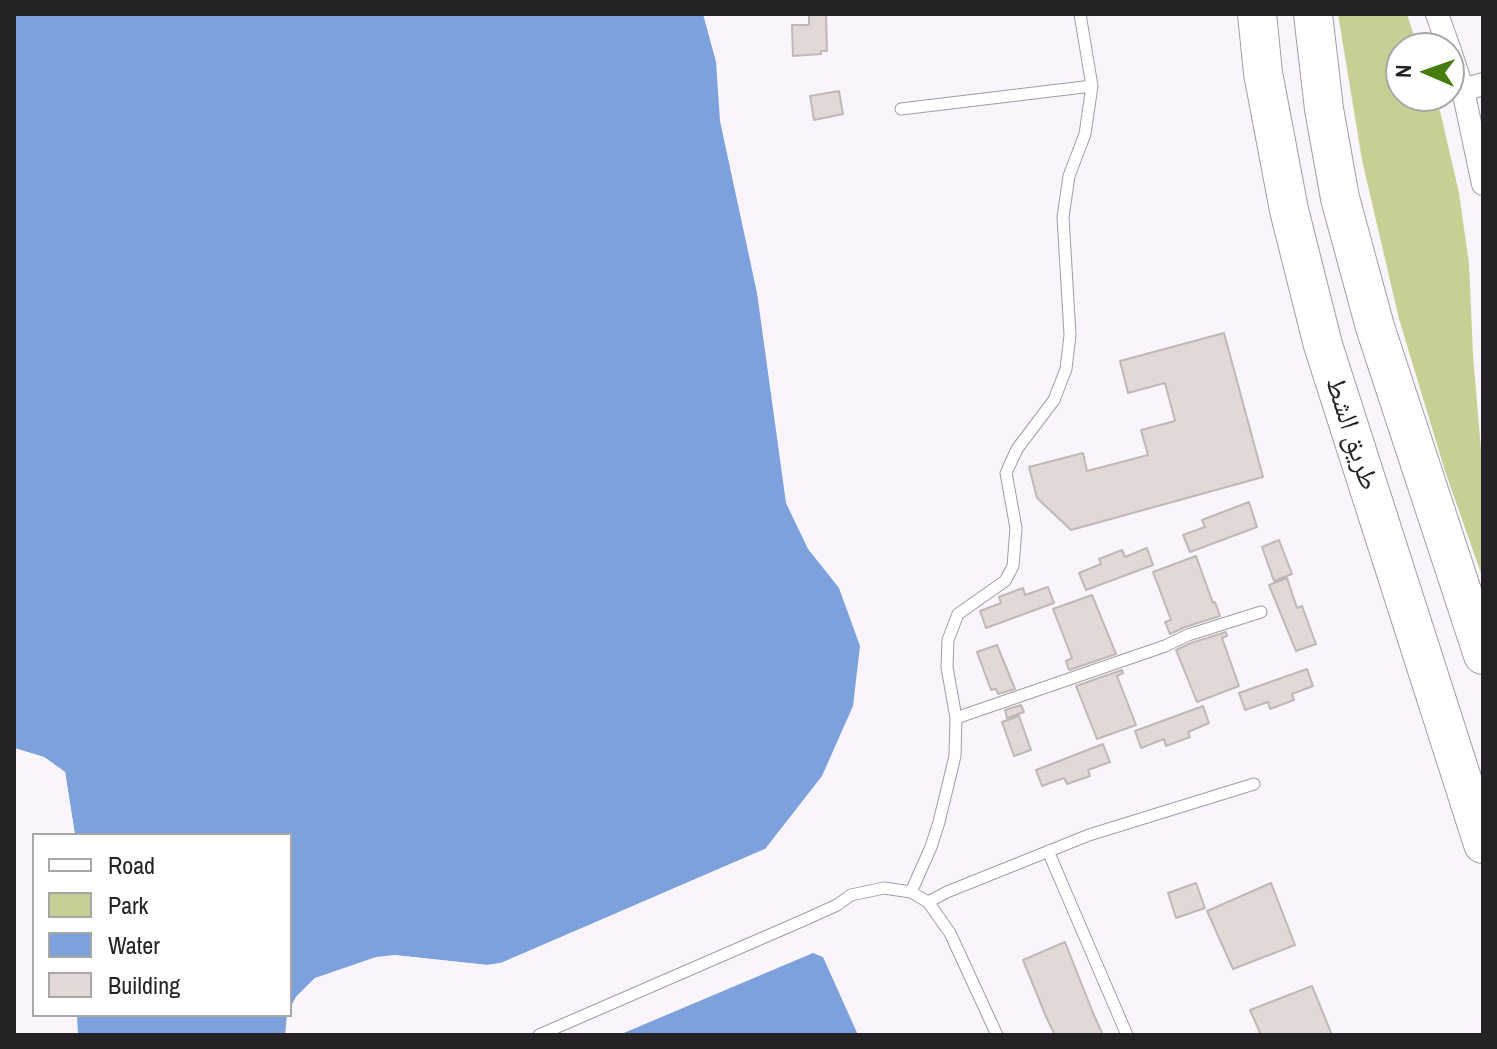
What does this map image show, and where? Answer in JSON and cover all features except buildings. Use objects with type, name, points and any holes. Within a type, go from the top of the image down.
[{"type":"highway","name":"طريق الشط","points":[[1313,14],[1324,109],[1344,212],[1375,327],[1483,655]]},
{"type":"highway","name":"طريق الشط","points":[[1256,16],[1263,73],[1289,210],[1323,345],[1483,844]]},
{"type":"street","points":[[1473,87],[1483,184]]},
{"type":"lane","points":[[911,892],[931,847],[955,756],[956,718],[947,667],[948,640],[958,614],[1005,581],[1013,566],[1016,528],[1006,473],[1017,449],[1054,400],[1066,369],[1070,335],[1063,217],[1069,176],[1085,134],[1092,86],[1080,14]]},
{"type":"lane","points":[[901,109],[1092,86]]},
{"type":"lane","points":[[956,718],[1261,612]]},
{"type":"lane","points":[[928,902],[1089,835],[1254,784]]},
{"type":"lane","points":[[1048,851],[1127,1035]]},
{"type":"lane","points":[[539,1035],[804,920],[851,895],[884,888],[911,892],[928,902],[950,933],[997,1035]]},
{"type":"green space","points":[[1338,14],[1407,14],[1413,32],[1385,32],[1385,112],[1440,112],[1459,193],[1469,263],[1483,473],[1483,579],[1445,471],[1399,319],[1362,160]]},
{"type":"water","points":[[14,14],[703,14],[716,62],[720,121],[757,293],[786,503],[808,549],[839,588],[860,646],[853,706],[822,776],[765,849],[501,963],[487,965],[394,955],[315,978],[292,1004],[292,833],[75,833],[65,772],[44,757],[14,748]]},
{"type":"water","points":[[813,953],[823,957],[858,1035],[619,1035]]},
{"type":"water","points":[[77,1017],[287,1017],[285,1035],[78,1035]]},
{"type":"pier","points":[[14,748],[44,757],[65,772],[75,833],[71,833],[61,775],[43,760],[14,752]]},
{"type":"pier","points":[[765,849],[767,853],[502,967],[487,969],[394,959],[377,961],[317,982],[292,1011],[296,997],[315,978],[376,957],[394,955],[487,965],[501,963]]}]
